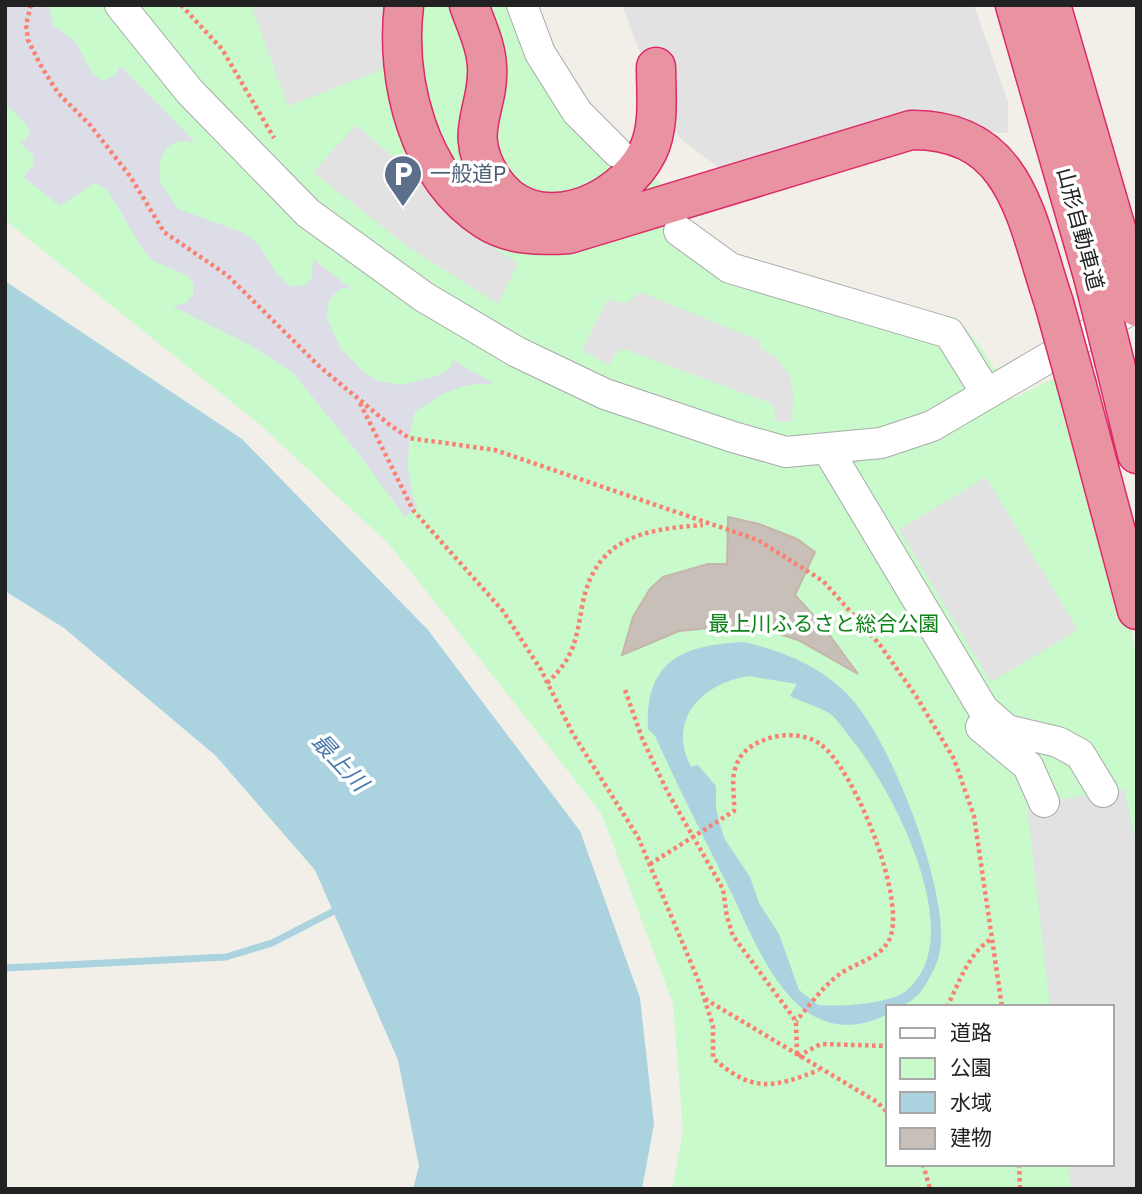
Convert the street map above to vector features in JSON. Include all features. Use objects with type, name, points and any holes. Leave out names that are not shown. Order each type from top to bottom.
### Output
[{"type":"highway","points":[[404,5],[400,55],[410,111],[421,137],[450,184],[467,205],[487,220],[510,230],[538,236],[569,234],[911,130],[939,130],[979,146],[996,159],[1010,177],[1054,303],[1137,610]]},
{"type":"highway","points":[[469,5],[484,46],[487,69],[477,138],[482,161],[493,181],[510,198],[529,208],[554,212],[576,209],[601,201],[621,188],[649,149],[656,125],[656,67]]},
{"type":"highway","name":"山形自動車道","points":[[1015,5],[1108,266],[1137,307]]},
{"type":"highway","name":"山形自動車道","points":[[1051,5],[1108,266],[1115,364],[1137,454]]},
{"type":"highway","points":[[1068,5],[1105,134],[1108,266]]},
{"type":"street","points":[[120,5],[190,92],[308,213],[424,297],[517,352],[605,394],[733,437],[786,452],[881,443],[932,426],[1137,307]]},
{"type":"street","points":[[522,5],[540,53],[577,112],[617,152]]},
{"type":"street","points":[[679,231],[730,268],[949,333],[987,394]]},
{"type":"street","points":[[820,450],[983,709],[1007,730],[1058,742],[1080,754],[1103,792]]},
{"type":"street","points":[[820,450],[970,710],[986,733],[1028,766],[1044,802]]},
{"type":"path","points":[[31,5],[26,25],[28,40],[41,66],[58,93],[90,125],[130,176],[164,232],[227,275],[320,368],[409,438],[495,450],[648,501],[758,540],[823,581],[880,645],[916,696],[954,759],[974,816],[1002,1005]]},
{"type":"path","points":[[181,5],[222,49],[282,148]]},
{"type":"path","points":[[358,399],[413,510],[503,611],[547,683],[573,734],[638,837],[704,999],[713,1026],[713,1058],[734,1077],[766,1085],[787,1083],[819,1070]]},
{"type":"path","points":[[547,683],[559,672],[576,642],[586,589],[599,562],[610,550],[647,530],[707,524]]},
{"type":"path","points":[[625,690],[642,737],[723,889],[727,918],[733,936],[796,1021],[797,1056]]},
{"type":"path","points":[[649,864],[734,811],[735,770],[740,757],[747,749],[776,735],[820,743],[834,757],[873,833],[895,915],[887,944],[876,954],[839,974],[796,1021]]},
{"type":"path","points":[[948,1005],[972,956],[979,947],[992,939]]},
{"type":"path","points":[[704,999],[819,1070],[877,1102],[886,1111]]},
{"type":"path","points":[[797,1056],[821,1044],[886,1046]]},
{"type":"path","points":[[924,1166],[930,1189]]},
{"type":"path","points":[[1019,1166],[1020,1189]]},
{"type":"green space","name":"最上川ふるさと総合公園","points":[[5,5],[533,5],[553,56],[599,117],[632,144],[691,228],[741,259],[957,318],[981,347],[1013,399],[1056,377],[1129,618],[1137,659],[1137,1189],[672,1189],[683,1131],[673,1003],[601,813],[389,544],[258,423],[5,220]]},
{"type":"shaded area","points":[[5,5],[53,5],[49,9],[54,26],[75,41],[92,73],[103,81],[117,74],[120,65],[195,142],[179,141],[167,147],[160,162],[160,182],[178,209],[244,233],[258,244],[276,273],[291,287],[307,284],[312,277],[313,259],[352,289],[342,288],[333,295],[329,301],[327,318],[341,349],[365,373],[378,381],[402,385],[440,375],[451,368],[452,360],[494,383],[468,385],[444,393],[415,412],[409,438],[408,466],[412,495],[417,506],[405,517],[358,453],[293,373],[248,344],[172,306],[186,303],[193,295],[193,284],[188,276],[154,261],[143,250],[107,189],[94,183],[60,206],[23,177],[33,165],[33,156],[20,142],[30,133],[27,125],[5,103]]},
{"type":"shaded area","points":[[251,5],[395,5],[392,66],[288,106]]},
{"type":"shaded area","points":[[622,5],[974,5],[1008,102],[1008,133],[976,132],[722,170],[682,140],[666,121]]},
{"type":"shaded area","name":"一般道P","points":[[356,125],[434,191],[459,226],[518,263],[498,304],[408,247],[313,172]]},
{"type":"shaded area","points":[[640,292],[761,341],[759,347],[778,359],[790,377],[794,396],[791,422],[774,421],[775,411],[770,403],[635,353],[623,349],[615,354],[609,365],[582,350],[607,300],[626,303]]},
{"type":"shaded area","points":[[986,477],[1078,630],[991,682],[899,530]]},
{"type":"shaded area","points":[[1124,789],[1137,846],[1137,1189],[1071,1189],[1068,1166],[1114,1166],[1114,1005],[1050,1005],[1027,805]]},
{"type":"water","name":"最上川","points":[[5,281],[242,439],[428,630],[580,831],[640,998],[654,1124],[642,1189],[413,1189],[419,1166],[398,1060],[315,870],[216,756],[64,628],[5,591]]},
{"type":"water","points":[[744,642],[809,665],[843,690],[878,737],[895,771],[923,844],[939,913],[941,939],[937,962],[923,989],[906,1004],[886,1005],[886,1015],[856,1024],[829,1022],[805,1010],[785,991],[768,966],[655,736],[648,729],[653,687],[661,672],[672,661],[703,647]],"holes":[[[749,676],[797,684],[790,696],[829,713],[842,726],[887,794],[919,865],[928,902],[931,937],[924,967],[906,991],[888,999],[851,1005],[818,1005],[799,990],[779,934],[759,903],[750,877],[724,838],[716,809],[716,786],[698,765],[691,767],[684,750],[686,719],[693,706],[717,686]]]},
{"type":"building","points":[[728,517],[759,524],[797,539],[815,552],[795,595],[822,625],[858,674],[798,640],[757,627],[679,631],[622,655],[633,617],[650,589],[663,577],[708,564],[727,564]]},
{"type":"waterway","points":[[5,968],[226,957],[272,943],[340,908]]},
{"type":"place","name":"一般道P","points":[[403,208]]}]
